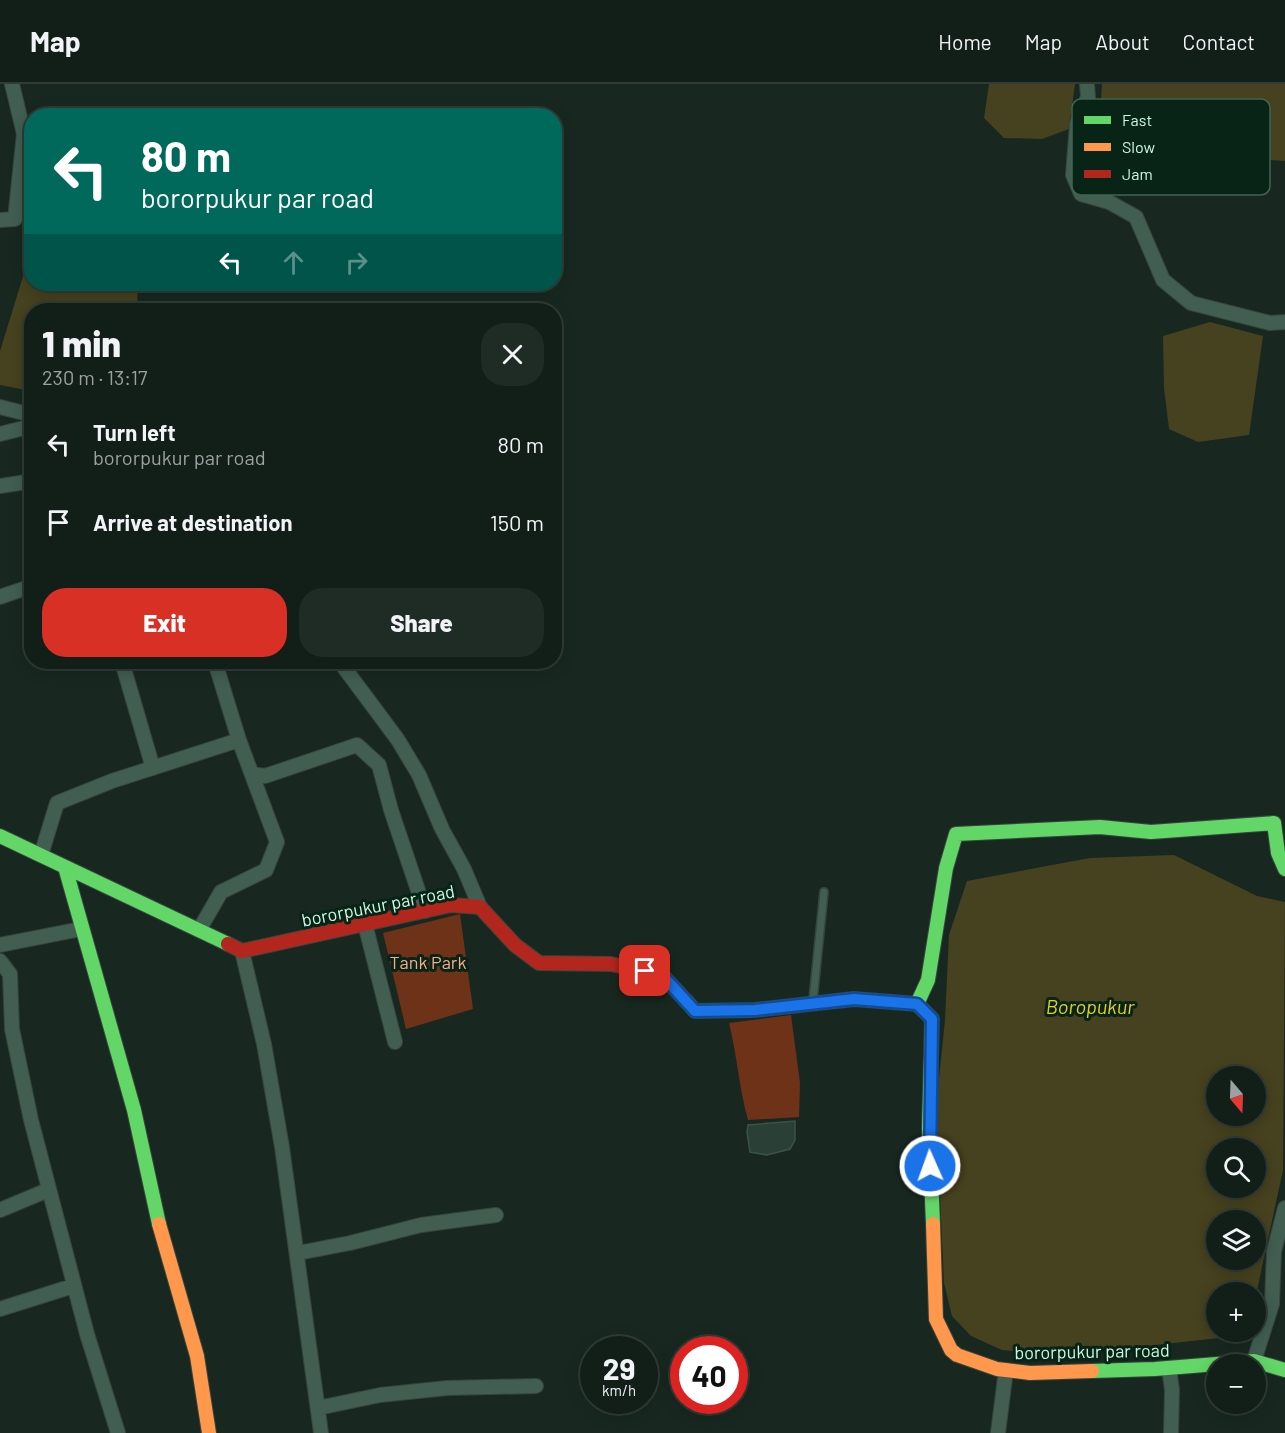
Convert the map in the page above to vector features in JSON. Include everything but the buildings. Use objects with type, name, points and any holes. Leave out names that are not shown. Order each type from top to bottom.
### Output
[{"type":"street","points":[[0,219],[15,219],[24,134],[12,84]]},
{"type":"street","points":[[1087,84],[1087,99]]},
{"type":"street","points":[[1084,195],[1108,202],[1136,217],[1163,280],[1191,303],[1270,323],[1285,322]]},
{"type":"street","points":[[0,408],[24,413]]},
{"type":"street","points":[[0,434],[24,428]]},
{"type":"street","points":[[0,486],[24,482]]},
{"type":"street","points":[[2,592],[24,588]]},
{"type":"street","points":[[124,669],[153,768]]},
{"type":"street","points":[[198,930],[221,892],[266,870],[277,842],[239,740],[217,669]]},
{"type":"street","points":[[345,669],[398,740],[419,775],[442,829],[464,868],[480,907]]},
{"type":"street","points":[[41,855],[57,803],[239,740]]},
{"type":"street","points":[[252,774],[265,776],[357,745],[379,765],[391,810],[425,911]]},
{"type":"street","points":[[917,1004],[928,980],[935,948],[946,868],[956,834],[1100,827],[1151,832],[1279,821],[1278,853],[1285,869]]},
{"type":"street","points":[[0,836],[242,951],[264,1044],[282,1147],[321,1433]]},
{"type":"street","points":[[65,867],[134,1110],[153,1204],[197,1356],[209,1433]]},
{"type":"street","name":"bororpukur par road","points":[[242,951],[451,905],[480,907],[515,945],[539,963],[611,964],[662,975],[695,1011],[755,1010],[854,999],[917,1004],[932,1019],[929,1128],[936,1319],[951,1350],[957,1355],[1006,1370],[1062,1372],[1206,1365]]},
{"type":"street","points":[[364,924],[395,1042]]},
{"type":"street","points":[[0,945],[81,929]]},
{"type":"street","points":[[0,961],[10,974],[12,1029],[48,1190],[101,1386],[118,1433]]},
{"type":"street","points":[[0,1210],[48,1190]]},
{"type":"street","points":[[1258,1354],[1272,1304],[1274,1251],[1281,1240],[1285,1208]]},
{"type":"street","points":[[298,1253],[421,1225],[496,1215]]},
{"type":"street","points":[[0,1309],[73,1286]]},
{"type":"street","name":"bororpukur par road","points":[[1266,1364],[1285,1370]]},
{"type":"street","points":[[1169,1368],[1172,1390],[1171,1433]]},
{"type":"street","points":[[998,1433],[1006,1370]]},
{"type":"street","points":[[318,1408],[380,1395],[447,1388],[536,1386]]},
{"type":"lane","points":[[812,1004],[824,892]]},
{"type":"green space","name":"Tank Park","points":[[460,914],[473,1009],[406,1029],[383,933]]},
{"type":"green space","points":[[791,1015],[800,1083],[799,1117],[748,1120],[729,1023]]},
{"type":"water","points":[[989,84],[1075,84],[1069,129],[1042,139],[1004,138],[984,118]]},
{"type":"water","points":[[1102,84],[1285,84],[1285,161],[1270,160],[1270,99],[1101,99]]},
{"type":"water","points":[[24,273],[24,291],[138,291],[137,303],[24,303],[24,390],[0,385],[0,351]]},
{"type":"water","points":[[1210,322],[1263,336],[1249,435],[1198,442],[1169,429],[1164,388],[1163,336]]},
{"type":"water","name":"Boropukur","points":[[1174,855],[1257,896],[1285,902],[1283,1170],[1266,1249],[1266,1210],[1206,1210],[1206,1270],[1261,1270],[1259,1282],[1206,1282],[1206,1339],[1109,1350],[1044,1354],[1002,1350],[971,1336],[952,1316],[944,1283],[936,1107],[945,1020],[949,935],[967,881],[1090,858]]},
{"type":"traffic: fast","points":[[917,1004],[928,980],[946,868],[956,834],[1100,827],[1151,832],[1274,823],[1278,853],[1285,869]]},
{"type":"traffic: fast","points":[[0,836],[228,944]]},
{"type":"traffic: fast","points":[[65,867],[134,1110],[159,1224]]},
{"type":"traffic: fast","points":[[687,1002],[695,1011],[755,1010],[854,999],[917,1004],[932,1019],[929,1128],[933,1224]]},
{"type":"traffic: fast","points":[[1092,1371],[1155,1369],[1254,1361],[1285,1370]]},
{"type":"traffic: slow","points":[[159,1224],[197,1356],[209,1433]]},
{"type":"traffic: slow","points":[[933,1224],[936,1319],[951,1350],[957,1355],[997,1369],[1030,1373],[1092,1371]]},
{"type":"traffic: jam","points":[[228,944],[242,951],[451,905],[480,907],[515,945],[539,963],[611,964],[662,975],[687,1002]]},
{"type":"route","points":[[645,971],[662,975],[695,1011],[755,1010],[854,999],[917,1004],[932,1019],[930,1166]]}]
